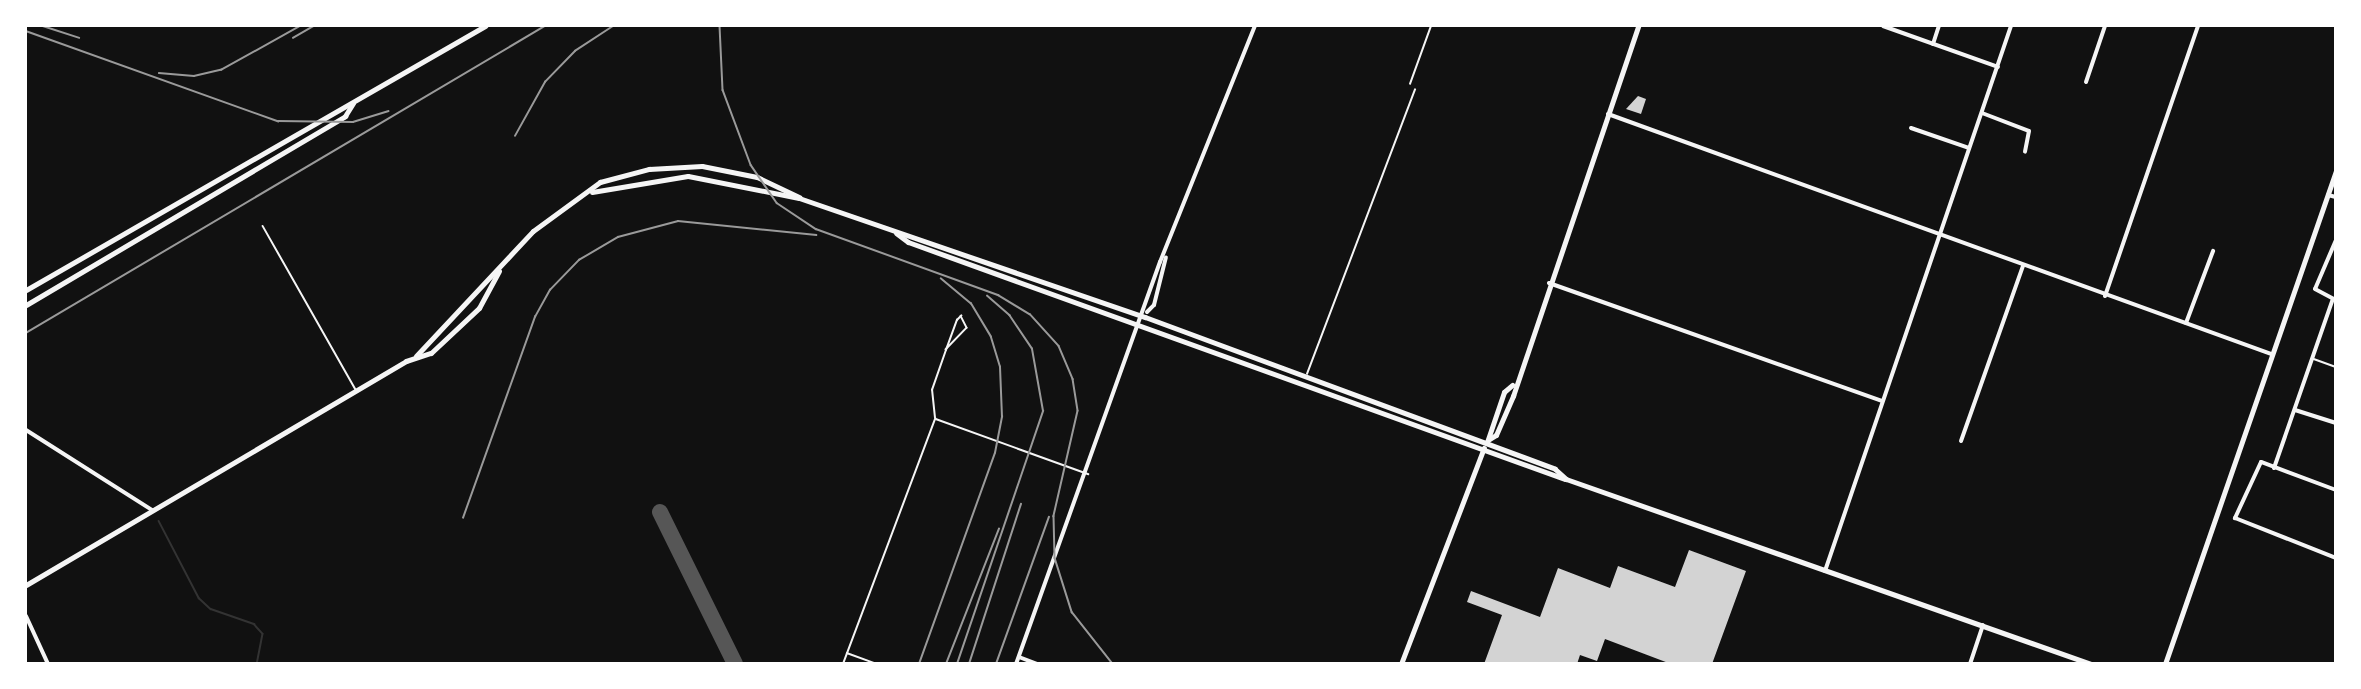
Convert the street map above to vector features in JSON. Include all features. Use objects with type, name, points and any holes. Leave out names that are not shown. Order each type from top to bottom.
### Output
[{"type":"main road","points":[[26,290],[485,26]]},
{"type":"main road","points":[[1487,442],[1496,435],[1638,26]]},
{"type":"main road","points":[[26,304],[339,119],[353,103]]},
{"type":"main road","points":[[26,585],[416,356],[499,272],[546,220],[592,192],[600,182],[632,172],[702,166],[757,177],[800,198],[894,232],[1146,314],[1306,376],[1487,442],[1555,469],[1566,479]]},
{"type":"main road","points":[[592,192],[688,176],[800,198]]},
{"type":"main road","points":[[894,232],[908,242],[1482,453],[1566,479],[1825,572],[1984,624],[2091,663]]},
{"type":"main road","points":[[416,356],[431,353],[466,322],[497,283],[499,272]]},
{"type":"main road","points":[[1487,442],[1504,392],[1512,384]]},
{"type":"street","points":[[1016,663],[1088,474],[1166,256],[1255,26]]},
{"type":"street","points":[[1883,26],[1998,67]]},
{"type":"street","points":[[1933,44],[1939,26]]},
{"type":"street","points":[[1825,572],[2011,26]]},
{"type":"street","points":[[2086,82],[2105,26]]},
{"type":"street","points":[[2105,296],[2198,26]]},
{"type":"street","points":[[1982,113],[2029,131],[2025,152]]},
{"type":"street","points":[[1607,114],[2105,296],[2271,354]]},
{"type":"street","points":[[1911,128],[1970,148]]},
{"type":"street","points":[[2165,663],[2336,171]]},
{"type":"street","points":[[2328,195],[2336,197]]},
{"type":"street","points":[[2274,468],[2334,300],[2315,289],[2336,240]]},
{"type":"street","points":[[2186,324],[2214,251]]},
{"type":"street","points":[[1146,314],[1154,306],[1166,256]]},
{"type":"street","points":[[1961,441],[2023,266]]},
{"type":"street","points":[[1549,282],[1882,400]]},
{"type":"street","points":[[2295,410],[2336,423]]},
{"type":"street","points":[[26,430],[152,510]]},
{"type":"street","points":[[1401,663],[1487,442]]},
{"type":"street","points":[[2336,490],[2257,464],[2236,522],[2336,558]]},
{"type":"street","points":[[26,616],[48,663]]},
{"type":"street","points":[[1970,663],[1984,624]]},
{"type":"street","points":[[2066,663],[2069,655]]},
{"type":"street","points":[[1019,657],[1037,663]]},
{"type":"lane","points":[[1410,84],[1431,26]]},
{"type":"lane","points":[[1306,376],[1415,90]]},
{"type":"lane","points":[[263,226],[356,390]]},
{"type":"lane","points":[[843,663],[935,419],[932,390],[946,350],[957,320],[966,317],[964,332],[946,350]]},
{"type":"lane","points":[[2312,359],[2336,367]]},
{"type":"lane","points":[[935,419],[1088,474]]},
{"type":"lane","points":[[847,653],[877,663]]},
{"type":"building","points":[[1638,96],[1646,99],[1641,114],[1626,109]]},
{"type":"building","points":[[1689,550],[1746,571],[1712,664],[1671,664],[1605,639],[1597,661],[1580,655],[1577,664],[1484,664],[1502,615],[1467,602],[1471,591],[1540,617],[1558,568],[1610,588],[1618,566],[1675,587]]},
{"type":"waterway","points":[[159,521],[199,598],[211,609],[254,624],[263,634],[257,664]]},
{"type":"taxiway","points":[[660,512],[735,664]]},
{"type":"railway","points":[[43,26],[79,38]]},
{"type":"railway","points":[[159,73],[194,76],[221,70],[300,26]]},
{"type":"railway","points":[[293,38],[314,26]]},
{"type":"railway","points":[[26,333],[545,26]]},
{"type":"railway","points":[[515,136],[545,82],[575,51],[613,26]]},
{"type":"railway","points":[[720,26],[723,90],[751,165],[777,203],[816,229],[998,295],[1030,314],[1059,346],[1073,379],[1078,411],[1054,516],[1055,558],[1072,612],[1113,664]]},
{"type":"railway","points":[[26,31],[278,121],[353,122],[388,111]]},
{"type":"railway","points":[[463,518],[535,317],[550,290],[579,260],[618,237],[678,221],[816,235]]},
{"type":"railway","points":[[919,664],[995,453],[1002,417],[1000,367],[991,337],[971,304],[941,279]]},
{"type":"railway","points":[[957,664],[1043,411],[1032,349],[1010,316],[987,296]]},
{"type":"railway","points":[[969,664],[1021,504]]},
{"type":"railway","points":[[996,664],[1049,517]]},
{"type":"railway","points":[[946,664],[999,529]]}]
